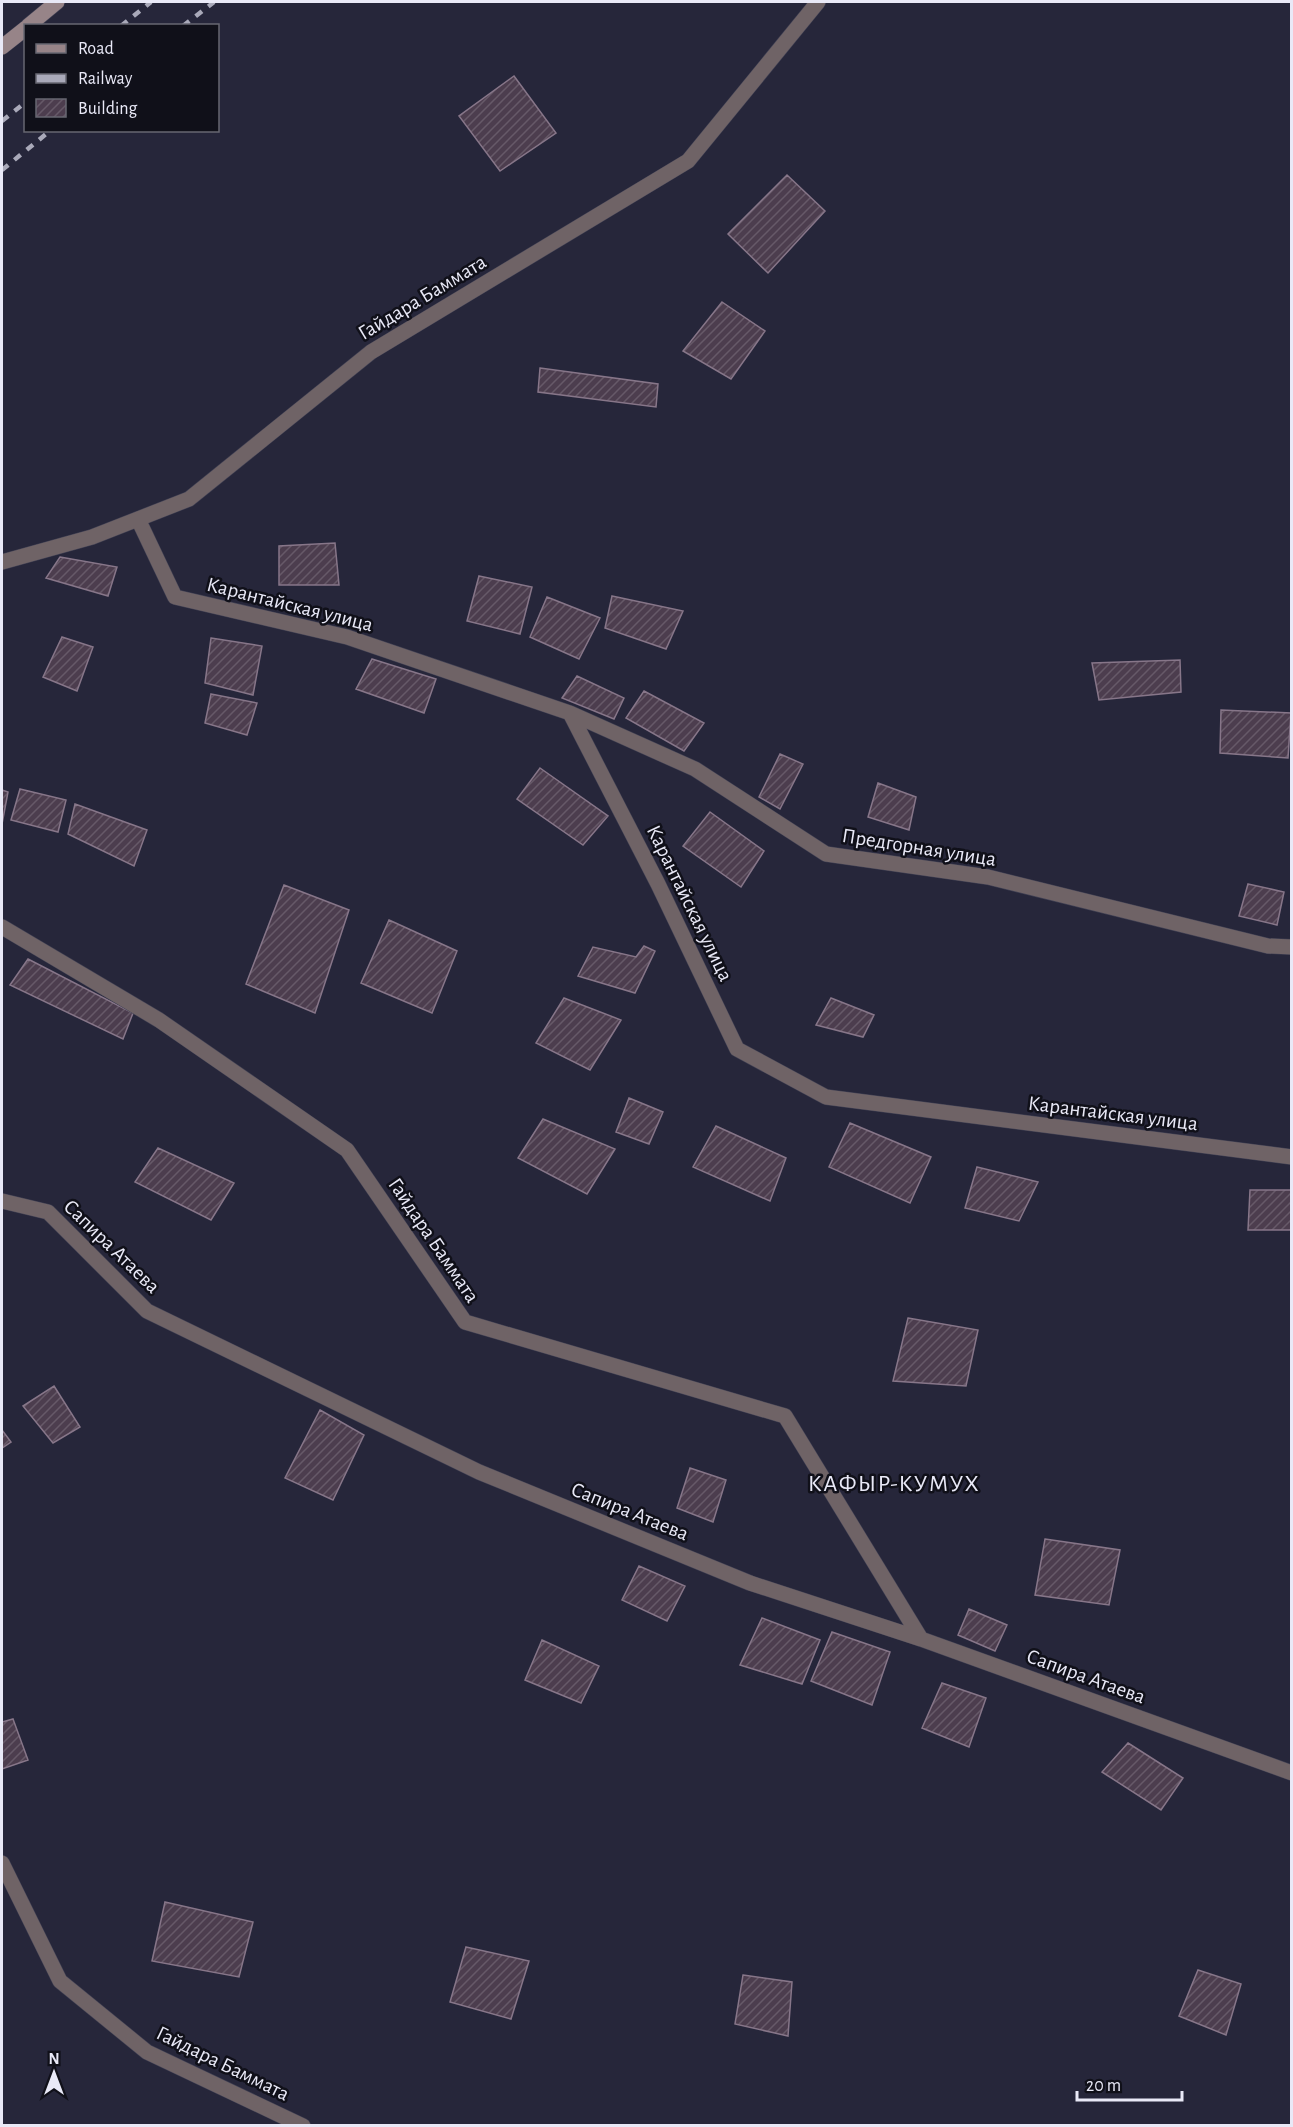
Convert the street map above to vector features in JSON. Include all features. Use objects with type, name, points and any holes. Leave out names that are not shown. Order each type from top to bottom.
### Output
[{"type":"main road","points":[[31,24],[57,2]]},
{"type":"main road","points":[[2,47],[24,29]]},
{"type":"street","name":"Гайдара Баммата","points":[[2,562],[92,537],[189,499],[371,352],[688,161],[818,2]]},
{"type":"street","name":"Карантайская улица","points":[[138,519],[175,597],[347,636],[570,713],[658,884],[737,1049],[826,1097],[1292,1157]]},
{"type":"street","name":"Предгорная улица","points":[[570,713],[695,770],[826,854],[988,877],[1268,946],[1292,947]]},
{"type":"street","name":"Гайдара Баммата","points":[[2,927],[159,1020],[347,1150],[465,1322],[785,1416],[921,1639]]},
{"type":"street","name":"Сапира Атаева","points":[[2,1201],[48,1212],[147,1311],[479,1472],[750,1584],[921,1639],[1292,1773]]},
{"type":"street","name":"Гайдара Баммата","points":[[2,1863],[60,1981],[147,2052],[303,2126]]},
{"type":"building","points":[[514,76],[556,133],[500,171],[459,116]]},
{"type":"building","points":[[787,175],[825,211],[768,273],[728,234]]},
{"type":"building","points":[[722,302],[765,331],[731,379],[683,351]]},
{"type":"building","points":[[540,368],[658,384],[656,407],[538,392]]},
{"type":"building","points":[[335,543],[339,585],[279,585],[279,546]]},
{"type":"building","points":[[60,557],[117,567],[108,596],[46,578]]},
{"type":"building","points":[[479,576],[532,587],[520,634],[467,621]]},
{"type":"building","points":[[612,596],[683,611],[666,649],[605,628]]},
{"type":"building","points":[[547,597],[600,618],[579,659],[530,637]]},
{"type":"building","points":[[62,637],[93,647],[77,691],[43,677]]},
{"type":"building","points":[[211,638],[262,646],[253,695],[205,683]]},
{"type":"building","points":[[372,659],[436,679],[424,713],[356,689]]},
{"type":"building","points":[[1180,660],[1181,692],[1099,700],[1092,663]]},
{"type":"building","points":[[577,676],[624,698],[614,719],[562,698]]},
{"type":"building","points":[[644,691],[704,723],[684,751],[626,718]]},
{"type":"building","points":[[211,694],[257,703],[247,735],[205,723]]},
{"type":"building","points":[[1221,710],[1291,713],[1288,758],[1220,753]]},
{"type":"building","points":[[780,754],[803,764],[780,809],[759,797]]},
{"type":"building","points":[[540,768],[608,816],[583,845],[517,799]]},
{"type":"building","points":[[878,783],[916,797],[909,830],[868,817]]},
{"type":"building","points":[[20,789],[66,800],[58,832],[11,820]]},
{"type":"building","points":[[2,790],[8,792],[2,824]]},
{"type":"building","points":[[75,804],[147,830],[134,866],[68,834]]},
{"type":"building","points":[[710,812],[764,851],[741,887],[683,846]]},
{"type":"building","points":[[1248,884],[1284,892],[1277,925],[1239,916]]},
{"type":"building","points":[[284,885],[349,910],[315,1013],[246,984]]},
{"type":"building","points":[[389,920],[457,951],[432,1013],[361,983]]},
{"type":"building","points":[[644,946],[655,951],[635,993],[578,976],[593,947],[636,957]]},
{"type":"building","points":[[28,959],[133,1013],[123,1039],[10,985]]},
{"type":"building","points":[[564,998],[621,1020],[590,1070],[536,1043]]},
{"type":"building","points":[[831,998],[874,1015],[863,1037],[816,1025]]},
{"type":"building","points":[[629,1098],[663,1112],[649,1144],[616,1132]]},
{"type":"building","points":[[543,1119],[615,1149],[587,1194],[518,1158]]},
{"type":"building","points":[[850,1123],[931,1157],[910,1203],[829,1167]]},
{"type":"building","points":[[716,1126],[786,1158],[770,1201],[693,1167]]},
{"type":"building","points":[[158,1148],[234,1183],[211,1220],[135,1182]]},
{"type":"building","points":[[977,1167],[1038,1182],[1019,1221],[965,1208]]},
{"type":"building","points":[[1250,1190],[1292,1190],[1292,1230],[1248,1230]]},
{"type":"building","points":[[908,1318],[978,1330],[966,1386],[893,1381]]},
{"type":"building","points":[[54,1386],[80,1427],[53,1443],[23,1406]]},
{"type":"building","points":[[320,1410],[364,1435],[333,1500],[285,1478]]},
{"type":"building","points":[[2,1430],[11,1442],[2,1448]]},
{"type":"building","points":[[690,1468],[726,1480],[713,1522],[677,1508]]},
{"type":"building","points":[[1045,1539],[1120,1550],[1109,1605],[1035,1595]]},
{"type":"building","points":[[639,1566],[685,1586],[667,1621],[622,1600]]},
{"type":"building","points":[[969,1609],[1007,1625],[995,1651],[958,1635]]},
{"type":"building","points":[[762,1618],[820,1640],[802,1684],[740,1665]]},
{"type":"building","points":[[832,1632],[890,1652],[872,1705],[811,1681]]},
{"type":"building","points":[[542,1640],[599,1666],[581,1703],[525,1680]]},
{"type":"building","points":[[942,1683],[986,1698],[969,1747],[922,1728]]},
{"type":"building","points":[[13,1719],[28,1760],[2,1769],[2,1722]]},
{"type":"building","points":[[1128,1743],[1183,1778],[1161,1810],[1102,1772]]},
{"type":"building","points":[[165,1902],[253,1922],[239,1977],[152,1961]]},
{"type":"building","points":[[466,1947],[529,1961],[511,2019],[450,2002]]},
{"type":"building","points":[[1198,1970],[1241,1984],[1226,2035],[1179,2016]]},
{"type":"building","points":[[743,1975],[792,1982],[788,2036],[735,2024]]},
{"type":"railway","points":[[124,24],[151,2]]},
{"type":"railway","points":[[186,24],[214,2]]},
{"type":"railway","points":[[2,121],[24,104]]},
{"type":"railway","points":[[2,170],[49,132]]},
{"type":"district","name":"КАФЫР-КУМУХ","points":[[894,1483]]}]
